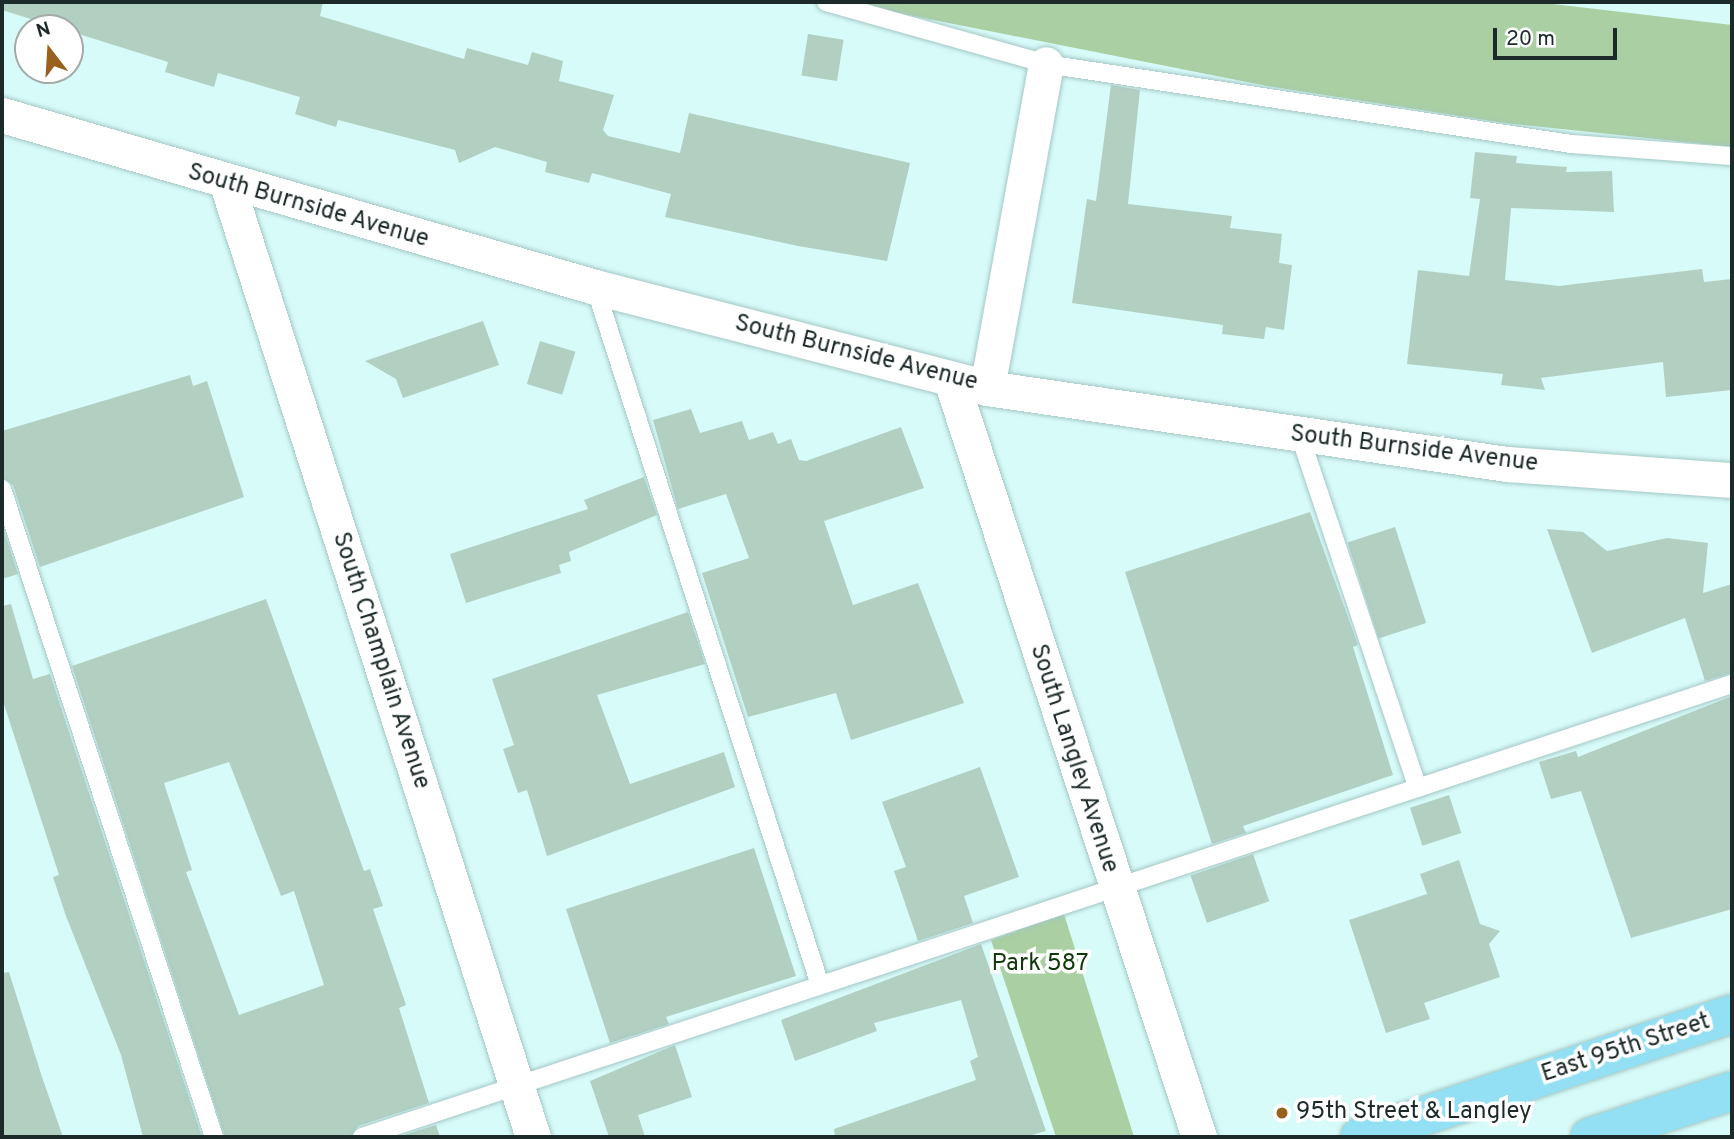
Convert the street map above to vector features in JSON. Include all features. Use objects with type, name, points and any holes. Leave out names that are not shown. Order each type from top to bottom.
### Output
[{"type":"main road","name":"East 95th Street","points":[[1360,1137],[1732,1014]]},
{"type":"main road","points":[[1590,1137],[1732,1091]]},
{"type":"street","points":[[987,388],[1046,64]]},
{"type":"street","name":"South Burnside Avenue","points":[[2,115],[227,184],[595,287],[987,388],[1300,436],[1507,464],[1732,480]]},
{"type":"street","name":"South Champlain Avenue","points":[[227,184],[533,1137]]},
{"type":"street","name":"South Langley Avenue","points":[[951,380],[1114,888],[1199,1137]]},
{"type":"lane","points":[[826,2],[1046,64],[1571,144],[1732,156]]},
{"type":"lane","points":[[595,287],[820,985]]},
{"type":"lane","points":[[1300,436],[1418,788]]},
{"type":"lane","points":[[2,489],[214,1137]]},
{"type":"lane","points":[[362,1137],[1732,684]]},
{"type":"green space","points":[[843,2],[1536,2],[1732,25],[1732,147],[1504,123],[1267,86]]},
{"type":"green space","name":"Park 587","points":[[1064,914],[1134,1137],[1056,1137],[991,940]]},
{"type":"building","points":[[2,2],[323,2],[320,16],[464,59],[467,48],[528,65],[532,52],[563,61],[559,81],[614,95],[603,130],[608,136],[680,153],[689,113],[910,163],[887,261],[798,246],[665,217],[671,194],[592,173],[589,183],[545,172],[547,162],[495,147],[459,163],[455,150],[338,120],[336,127],[295,114],[300,97],[218,73],[214,87],[165,72],[168,62],[84,36],[84,14],[15,14],[2,10]]},
{"type":"building","points":[[808,34],[844,40],[837,81],[801,75]]},
{"type":"building","points":[[1111,85],[1140,90],[1128,204],[1232,216],[1230,228],[1282,234],[1279,263],[1292,265],[1284,330],[1266,327],[1264,339],[1222,334],[1223,325],[1072,303],[1087,199],[1096,201]]},
{"type":"building","points":[[1475,152],[1517,156],[1516,163],[1567,167],[1566,172],[1612,171],[1614,212],[1511,208],[1505,280],[1559,286],[1702,269],[1704,282],[1732,279],[1732,390],[1666,397],[1663,362],[1541,378],[1545,390],[1501,385],[1503,374],[1407,364],[1418,270],[1469,276],[1480,199],[1470,198]]},
{"type":"building","points":[[483,321],[499,365],[403,398],[396,379],[365,361]]},
{"type":"building","points":[[540,341],[575,352],[562,395],[527,384]]},
{"type":"building","points":[[190,375],[193,386],[207,381],[244,497],[40,567],[13,485],[2,478],[2,431]]},
{"type":"building","points":[[691,409],[700,433],[742,421],[749,440],[773,432],[778,444],[791,439],[799,460],[806,461],[901,427],[924,488],[824,521],[853,605],[918,583],[964,703],[851,740],[836,693],[748,717],[702,573],[749,558],[726,494],[678,509],[653,420]]},
{"type":"building","points":[[644,477],[657,515],[569,552],[571,561],[559,565],[561,573],[466,603],[450,554],[588,509],[584,500]]},
{"type":"building","points":[[1310,512],[1358,645],[1353,647],[1393,775],[1243,826],[1246,833],[1212,844],[1125,572]]},
{"type":"building","points":[[2,525],[18,574],[2,579]]},
{"type":"building","points":[[1395,527],[1426,623],[1379,639],[1347,542]]},
{"type":"building","points":[[1547,529],[1583,532],[1607,551],[1667,538],[1708,543],[1703,593],[1732,584],[1732,673],[1705,681],[1685,618],[1592,653]]},
{"type":"building","points":[[266,599],[364,871],[370,869],[383,906],[373,909],[406,1005],[399,1008],[429,1103],[358,1126],[351,1137],[225,1137],[72,666]],"holes":[[[229,762],[281,896],[294,891],[324,985],[239,1015],[186,872],[192,870],[164,783]]]},
{"type":"building","points":[[11,604],[33,679],[50,674],[202,1137],[143,1137],[121,1055],[53,877],[59,875],[2,698],[2,606]]},
{"type":"building","points":[[688,612],[705,664],[597,695],[630,784],[724,752],[735,787],[547,856],[527,790],[518,793],[503,749],[514,745],[492,679]]},
{"type":"building","points":[[1732,696],[1732,909],[1631,938],[1581,791],[1551,799],[1539,762],[1576,751],[1578,757]]},
{"type":"building","points":[[980,767],[1019,877],[964,896],[973,923],[918,941],[894,871],[906,867],[882,802]]},
{"type":"building","points":[[1449,795],[1461,833],[1422,846],[1410,808]]},
{"type":"building","points":[[754,848],[796,976],[666,1017],[669,1024],[610,1043],[566,909]]},
{"type":"building","points":[[1253,854],[1269,901],[1207,923],[1191,875]]},
{"type":"building","points":[[1459,860],[1480,924],[1500,931],[1489,944],[1500,977],[1424,1003],[1430,1019],[1386,1033],[1349,920],[1427,894],[1420,874]]},
{"type":"building","points":[[981,944],[1046,1131],[1025,1137],[835,1137],[834,1129],[976,1080],[970,1061],[978,1057],[961,1000],[874,1023],[877,1031],[795,1061],[781,1020]]},
{"type":"building","points":[[9,972],[63,1137],[2,1137],[2,973]]},
{"type":"building","points":[[675,1045],[692,1097],[638,1115],[645,1137],[609,1137],[590,1081]]},
{"type":"building","points":[[436,1125],[440,1137],[397,1137]]},
{"type":"place","name":"95th Street & Langley","points":[[1282,1113]]}]
